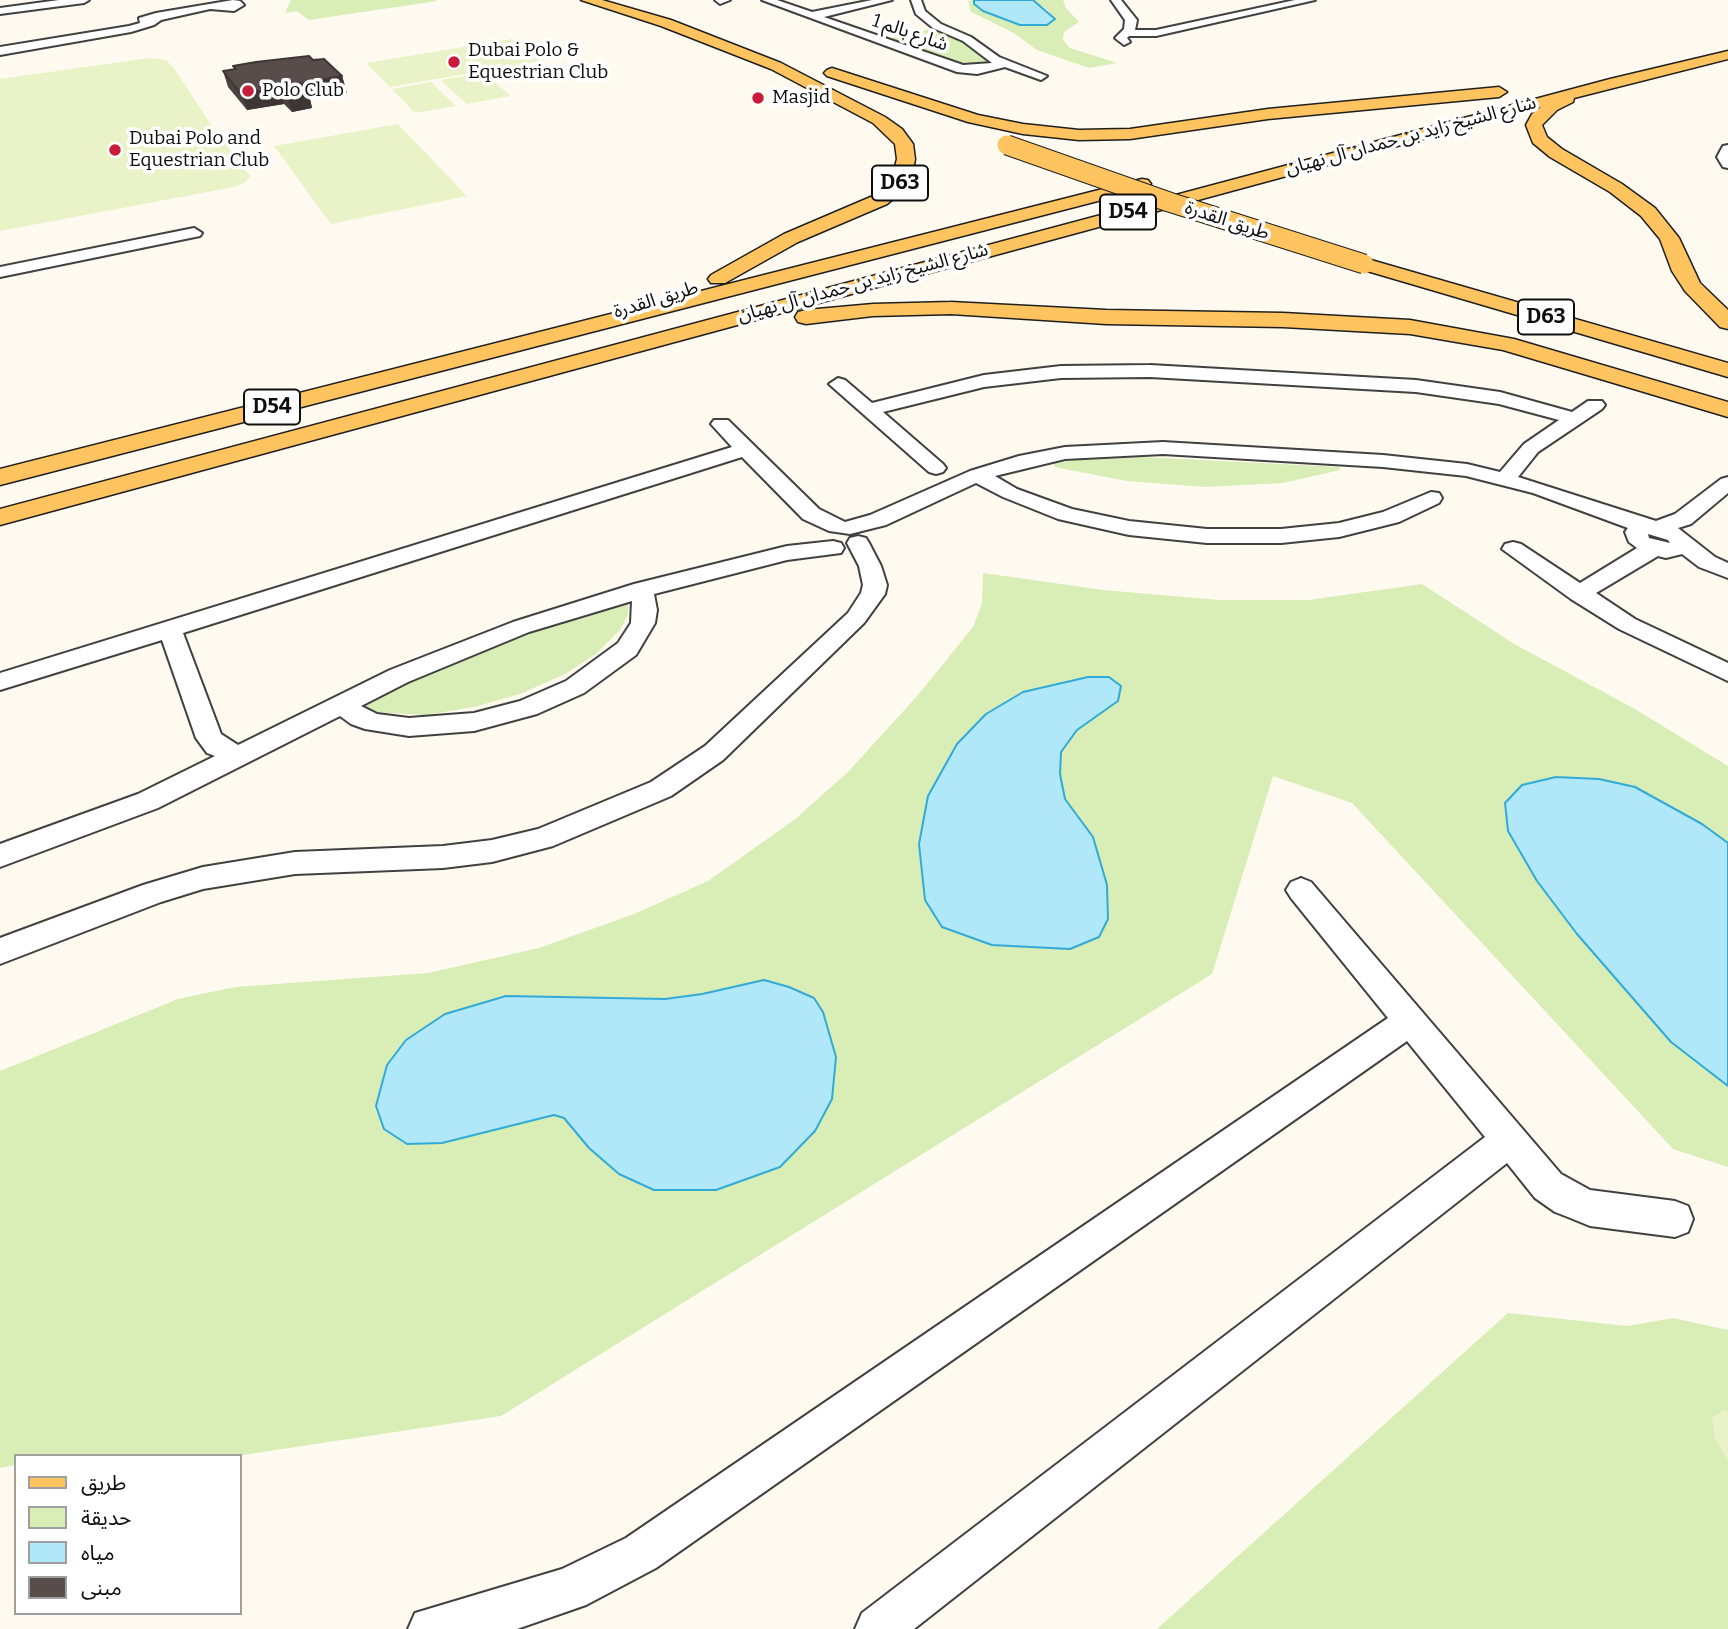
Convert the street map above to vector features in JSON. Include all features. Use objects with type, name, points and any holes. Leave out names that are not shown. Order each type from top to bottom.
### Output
[{"type":"main road","name":"طريق القدرة","points":[[588,0],[685,17]]},
{"type":"main road","points":[[608,0],[668,16]]},
{"type":"main road","name":"طريق القدرة","points":[[617,0],[1169,202],[1728,370]]},
{"type":"main road","name":"طريق القدرة","points":[[638,0],[799,59]]},
{"type":"main road","name":"طريق القدرة","points":[[544,337],[712,281],[791,238],[872,204],[897,188],[903,177],[906,159],[904,144],[879,120],[776,66],[668,16]]},
{"type":"main road","name":"شارع الشيخ زايد بن حمدان آل نهيان","points":[[0,517],[1615,82],[1728,55]]},
{"type":"main road","name":"طريق القدرة","points":[[827,71],[1000,141]]},
{"type":"main road","name":"شارع الشيخ زايد بن حمدان آل نهيان","points":[[827,71],[982,120],[1041,132],[1079,135],[1130,134],[1256,115],[1506,91],[1378,123]]},
{"type":"main road","points":[[1615,82],[1545,110],[1534,125],[1536,134],[1556,153],[1616,188],[1648,212],[1669,238],[1682,271],[1692,287],[1728,322]]},
{"type":"main road","name":"شارع الشيخ زايد بن حمدان آل نهيان","points":[[0,477],[1163,178]]},
{"type":"main road","name":"طريق القدرة","points":[[1367,261],[1728,362]]},
{"type":"main road","points":[[538,370],[605,362],[735,330],[811,316],[900,309],[975,309],[1106,317],[1328,322],[1430,329],[1524,349],[1728,410]]},
{"type":"street","points":[[0,11],[84,0]]},
{"type":"street","points":[[175,0],[181,3],[219,3]]},
{"type":"street","name":"شارع بالم 1","points":[[766,0],[965,70],[1004,64]]},
{"type":"street","points":[[811,16],[887,0]]},
{"type":"street","name":"شارع بالم 1","points":[[916,0],[920,12],[937,26],[962,36],[981,52],[1004,64],[1041,76]]},
{"type":"street","points":[[1116,0],[1131,20],[1127,33],[1121,40],[1137,47]]},
{"type":"street","points":[[1127,33],[1161,32],[1310,0]]},
{"type":"street","points":[[0,51],[122,31],[144,25],[160,15],[219,3]]},
{"type":"street","points":[[876,40],[937,26]]},
{"type":"street","points":[[1728,149],[1724,157],[1728,164]]},
{"type":"street","points":[[0,272],[194,233]]},
{"type":"street","points":[[868,410],[984,381],[1061,372],[1150,371],[1416,386],[1500,398],[1574,418]]},
{"type":"street","points":[[838,384],[936,468]]},
{"type":"street","points":[[1505,479],[1531,448],[1595,405]]},
{"type":"street","points":[[0,951],[153,892],[203,878],[295,863],[443,857],[492,851],[543,838],[630,804],[670,783],[714,753],[856,618],[873,594],[875,585],[870,566],[721,424]]},
{"type":"street","points":[[1,849],[148,801],[340,704],[460,650],[521,627],[642,589],[788,553],[840,537],[976,475],[1019,462],[1065,453],[1163,448],[1424,464],[1505,479],[1604,513],[1718,567]]},
{"type":"street","points":[[0,682],[746,449]]},
{"type":"street","points":[[976,475],[1010,493],[1076,517],[1129,528],[1207,536],[1281,536],[1339,530],[1391,517],[1431,498]]},
{"type":"street","points":[[1579,594],[1726,486]]},
{"type":"street","points":[[1513,549],[1627,624],[1728,673]]},
{"type":"street","points":[[340,704],[360,718],[374,723],[409,727],[474,722],[527,708],[575,687],[627,649],[643,623],[645,610],[642,589]]},
{"type":"street","points":[[170,629],[209,738],[216,746],[238,756]]},
{"type":"street","points":[[1301,890],[1548,1186],[1569,1200],[1590,1208],[1675,1219]]},
{"type":"street","points":[[430,1629],[494,1614],[570,1589],[642,1552],[1409,1021]]},
{"type":"street","points":[[878,1629],[1509,1140]]},
{"type":"green space","points":[[291,0],[437,1],[309,20],[297,11],[285,13]]},
{"type":"green space","points":[[974,0],[974,4],[983,11],[1020,25],[1036,26],[1053,22],[1048,10],[1033,0],[1063,0],[1066,8],[1079,22],[1064,32],[1063,40],[1070,48],[1117,63],[1089,68],[1037,50],[1014,33],[971,12],[968,1]]},
{"type":"green space","points":[[939,27],[1002,63],[972,70],[880,41]]},
{"type":"green space","name":"Dubai Polo & Equestrian Club","points":[[512,39],[541,61],[390,87],[366,63]]},
{"type":"green space","name":"Dubai Polo and Equestrian Club","points":[[149,58],[166,60],[174,68],[210,123],[250,176],[246,182],[234,187],[0,231],[0,79]]},
{"type":"green space","points":[[483,73],[511,96],[467,104],[440,80]]},
{"type":"green space","points":[[431,82],[456,106],[415,113],[392,89]]},
{"type":"green space","points":[[398,124],[467,196],[331,224],[274,146]]},
{"type":"green space","points":[[1143,457],[1339,467],[1340,470],[1283,483],[1205,487],[1127,481],[1054,467],[1054,463],[1076,460]]},
{"type":"green space","points":[[983,573],[1103,590],[1219,600],[1308,600],[1422,584],[1516,645],[1635,709],[1728,766],[1728,1167],[1673,1149],[1352,803],[1273,776],[1212,974],[501,1416],[242,1455],[14,1454],[14,1465],[0,1468],[0,1071],[178,999],[235,987],[428,973],[539,948],[634,914],[708,881],[794,820],[848,772],[918,695],[973,627],[982,603]]},
{"type":"green space","points":[[612,600],[628,603],[628,614],[620,630],[596,654],[565,674],[520,694],[474,707],[426,715],[367,712],[353,699]]},
{"type":"green space","points":[[1508,1313],[1627,1326],[1673,1318],[1728,1330],[1728,1629],[1157,1629]]},
{"type":"green space","points":[[1724,1410],[1728,1411],[1728,1460],[1715,1439],[1712,1418]]},
{"type":"water","points":[[974,0],[1033,0],[1055,19],[1047,25],[1020,25],[983,11],[974,4]]},
{"type":"water","points":[[1088,677],[1109,677],[1121,686],[1118,701],[1077,730],[1061,752],[1060,774],[1065,799],[1093,837],[1107,885],[1108,919],[1099,937],[1070,949],[992,945],[942,927],[925,900],[919,844],[928,796],[957,744],[986,714],[1023,692]]},
{"type":"water","points":[[1556,777],[1599,779],[1635,787],[1702,824],[1728,843],[1728,1086],[1671,1042],[1577,934],[1537,881],[1508,831],[1505,803],[1522,785]]},
{"type":"water","points":[[764,980],[814,998],[823,1012],[836,1057],[832,1099],[815,1131],[780,1167],[716,1190],[654,1190],[619,1174],[589,1148],[564,1118],[554,1115],[442,1143],[407,1144],[384,1129],[376,1106],[387,1065],[406,1040],[445,1014],[506,996],[665,999]]},
{"type":"building","points":[[309,56],[313,60],[324,59],[342,76],[300,84],[307,91],[286,95],[279,87],[241,94],[223,71],[236,69],[233,66]]},
{"type":"place","name":"Dubai Polo & Equestrian Club","points":[[454,62]]},
{"type":"place","name":"Polo Club","points":[[248,91]]},
{"type":"place","name":"Masjid","points":[[758,98]]},
{"type":"place","name":"Dubai Polo and Equestrian Club","points":[[115,150]]}]
